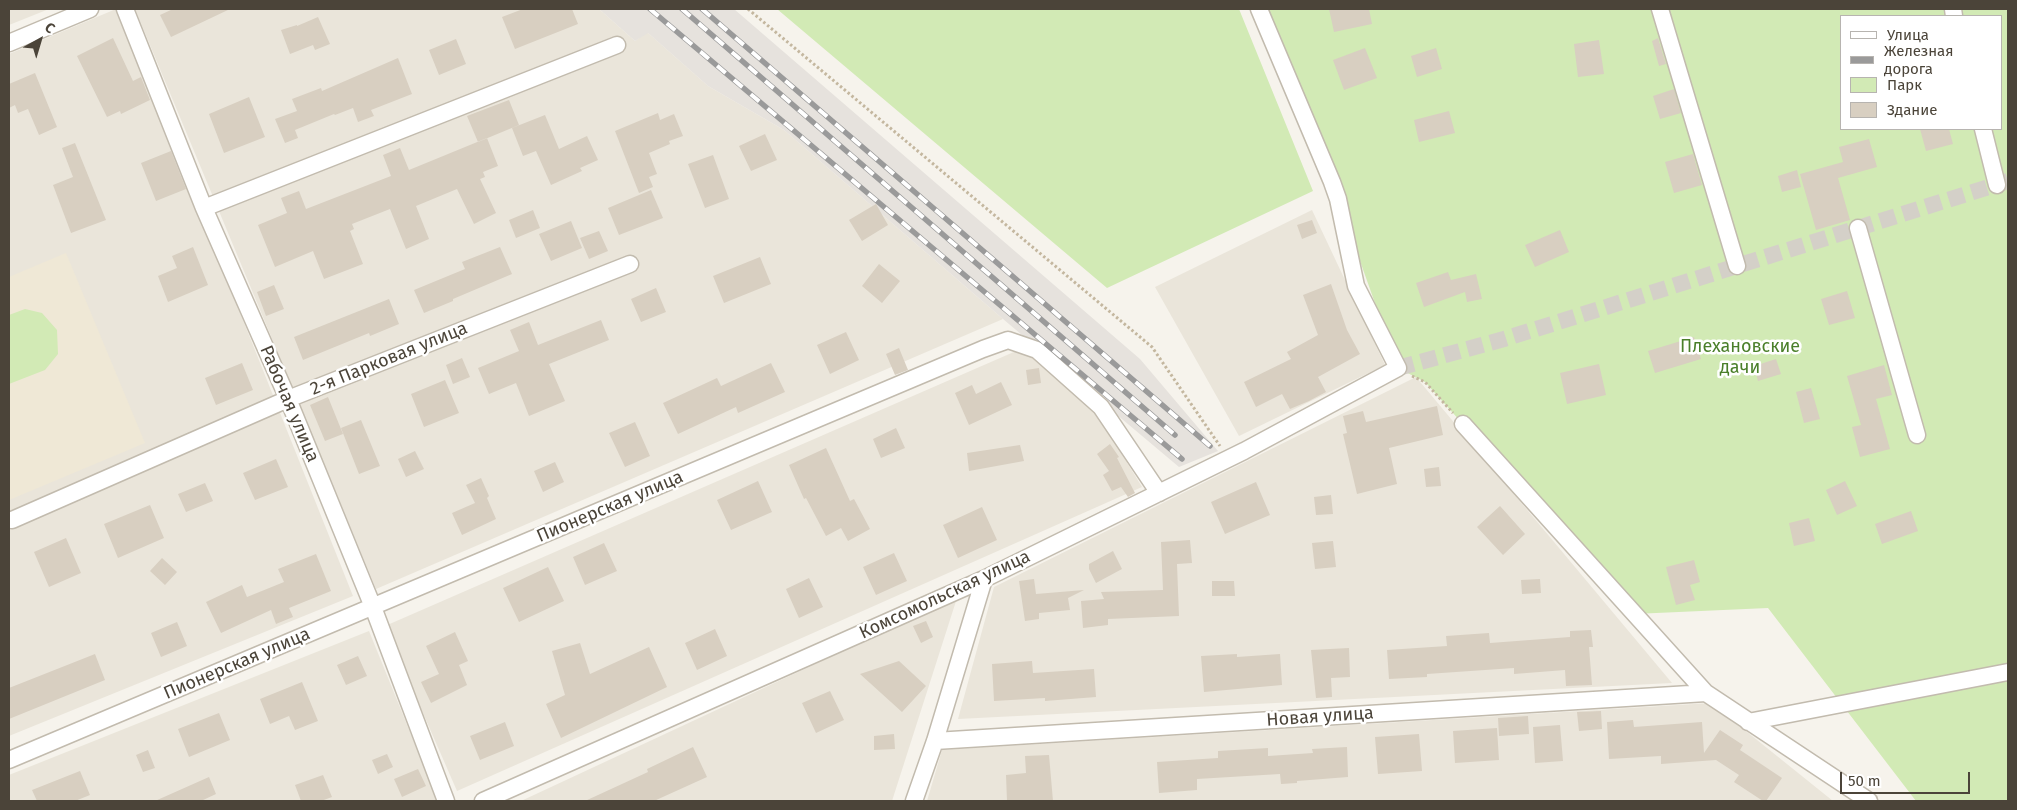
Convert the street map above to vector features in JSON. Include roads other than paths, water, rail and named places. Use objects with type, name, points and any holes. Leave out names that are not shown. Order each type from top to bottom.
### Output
[{"type":"street","points":[[9,42],[90,9]]},
{"type":"street","name":"Рабочая улица","points":[[125,9],[204,208],[288,399],[372,607],[446,801]]},
{"type":"street","name":"Комсомольская улица","points":[[483,801],[984,579],[1229,458],[1398,368],[1356,286],[1335,190],[1259,9]]},
{"type":"street","points":[[1660,9],[1737,266]]},
{"type":"street","points":[[204,208],[617,45]]},
{"type":"street","points":[[1983,130],[1997,185]]},
{"type":"street","points":[[1858,228],[1917,435]]},
{"type":"street","name":"2-я Парковая улица","points":[[12,520],[288,399],[630,264]]},
{"type":"street","name":"Пионерская улица","points":[[9,760],[965,356],[1008,340],[1037,350],[1101,407],[1159,493]]},
{"type":"street","points":[[1463,424],[1706,693],[1869,801]]},
{"type":"street","points":[[914,801],[935,741],[984,579]]},
{"type":"street","points":[[1748,722],[2008,672]]},
{"type":"street","name":"Новая улица","points":[[935,741],[1706,693]]},
{"type":"tunnel","points":[[1398,368],[1504,339],[2008,181]]},
{"type":"railway","points":[[650,9],[1182,459]]},
{"type":"railway","points":[[682,9],[1175,435]]},
{"type":"railway","points":[[702,9],[1210,446]]},
{"type":"park label","name":"Плехановские дачи","points":[[1740,357]]}]
